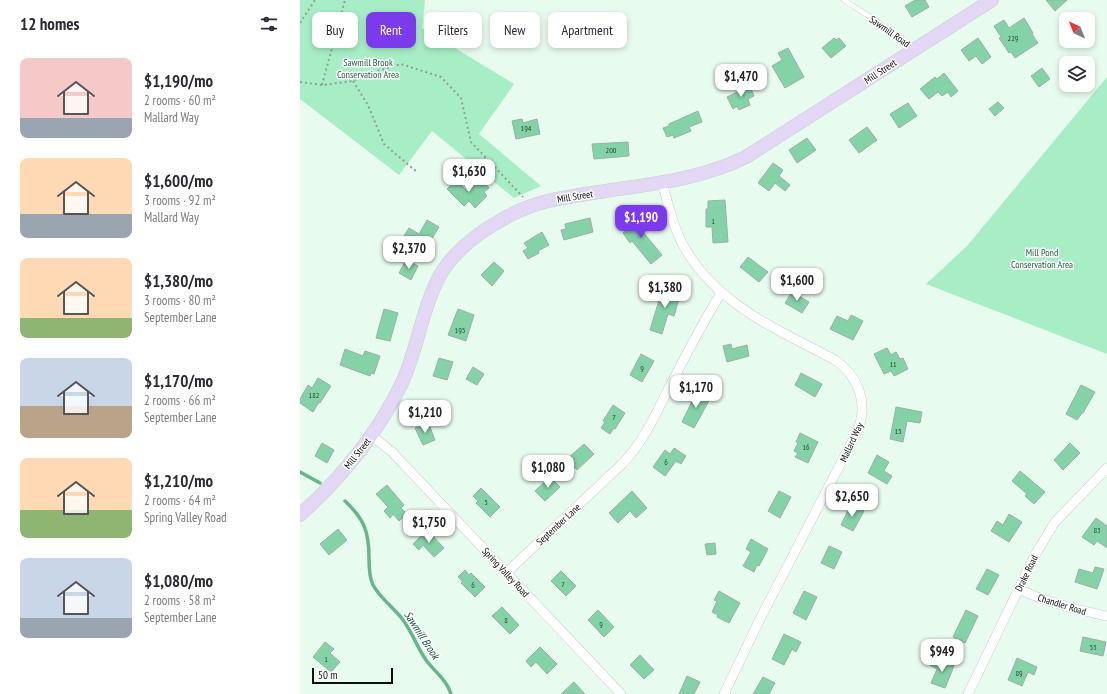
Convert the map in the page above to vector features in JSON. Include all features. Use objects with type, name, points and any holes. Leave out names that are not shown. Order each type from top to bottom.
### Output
[{"type":"street","name":"Mill Street","points":[[300,515],[338,477],[371,435],[395,397],[407,372],[431,295],[441,273],[451,260],[478,236],[504,218],[530,206],[557,198],[690,178],[716,170],[746,157],[992,0]]},
{"type":"street","name":"Mallard Way","points":[[662,183],[680,239],[697,267],[721,293],[745,312],[835,360],[851,375],[861,394],[861,422],[857,432],[760,619],[724,694]]},
{"type":"street","name":"September Lane","points":[[506,573],[622,464],[632,452],[647,428],[685,356],[721,293]]},
{"type":"street","name":"Spring Valley Road","points":[[371,435],[393,453],[621,694]]},
{"type":"street","name":"Drake Road","points":[[968,694],[1035,555],[1055,522],[1107,468]]},
{"type":"street","name":"Chandler Road","points":[[1018,589],[1064,607],[1107,616]]},
{"type":"lane","name":"Sawmill Road","points":[[844,0],[900,37],[915,49]]},
{"type":"path","points":[[300,23],[315,0]]},
{"type":"path","points":[[322,84],[345,0]]},
{"type":"path","points":[[300,82],[322,84],[353,81],[370,73],[401,64],[441,77],[461,98],[471,142],[530,206]]},
{"type":"path","points":[[353,81],[368,105],[384,144],[417,172]]},
{"type":"green space","name":"Sawmill Brook Conservation Area","points":[[300,0],[425,0],[422,28],[424,29],[424,48],[455,48],[514,84],[479,134],[541,186],[514,198],[432,131],[399,175],[300,99]]},
{"type":"green space","name":"Mill Pond Conservation Area","points":[[1107,77],[1107,354],[926,284],[967,246]]},
{"type":"building","points":[[915,0],[925,0],[929,7],[912,17],[905,6]]},
{"type":"building","points":[[1046,0],[1067,0],[1055,11]]},
{"type":"building","points":[[1024,18],[1038,43],[1015,58],[1011,52],[1009,53],[999,38],[1001,37],[994,26],[1004,20],[1009,28]]},
{"type":"building","points":[[834,38],[836,40],[839,38],[846,46],[831,58],[822,48]]},
{"type":"building","points":[[978,38],[991,57],[982,64],[976,56],[969,61],[961,50]]},
{"type":"building","points":[[788,48],[804,77],[785,88],[772,66],[782,60],[778,53]]},
{"type":"building","points":[[1042,68],[1050,79],[1039,87],[1031,76]]},
{"type":"building","points":[[944,73],[958,91],[951,97],[948,92],[942,96],[938,92],[929,99],[920,89],[935,77],[937,79]]},
{"type":"building","points":[[750,86],[754,96],[748,99],[750,105],[739,110],[737,106],[733,109],[727,97]]},
{"type":"building","points":[[998,102],[1004,108],[995,116],[989,109]]},
{"type":"building","points":[[908,103],[917,116],[899,128],[890,114]]},
{"type":"building","points":[[698,111],[702,122],[689,127],[691,131],[674,138],[673,135],[667,137],[663,128]]},
{"type":"building","points":[[522,119],[523,123],[537,119],[540,134],[516,139],[512,121]]},
{"type":"building","points":[[867,127],[877,140],[859,153],[849,140]]},
{"type":"building","points":[[807,138],[816,150],[797,163],[789,150]]},
{"type":"building","points":[[628,142],[629,156],[594,159],[592,144]]},
{"type":"building","points":[[773,163],[783,170],[779,176],[790,185],[785,191],[775,183],[769,191],[758,183]]},
{"type":"building","points":[[481,179],[489,188],[484,192],[487,196],[475,208],[469,201],[464,206],[447,189],[456,180],[468,192]]},
{"type":"building","points":[[725,200],[728,242],[713,243],[712,227],[706,227],[706,209],[708,209],[708,201]]},
{"type":"building","points":[[635,215],[647,229],[643,232],[662,255],[651,264],[632,241],[630,243],[623,233],[629,229],[624,223]]},
{"type":"building","points":[[590,218],[593,232],[564,240],[561,230],[566,229],[565,224]]},
{"type":"building","points":[[427,220],[439,227],[428,245],[420,240],[418,244],[404,236],[409,228],[419,234]]},
{"type":"building","points":[[542,232],[549,245],[528,259],[523,251],[528,248],[524,243]]},
{"type":"building","points":[[748,257],[768,272],[759,282],[740,267]]},
{"type":"building","points":[[406,260],[418,266],[411,280],[399,273]]},
{"type":"building","points":[[494,262],[504,271],[492,286],[481,275]]},
{"type":"building","points":[[663,287],[681,292],[674,316],[668,314],[662,334],[650,330]]},
{"type":"building","points":[[792,292],[809,302],[802,313],[785,303]]},
{"type":"building","points":[[384,309],[398,313],[390,341],[376,338]]},
{"type":"building","points":[[458,309],[474,315],[466,341],[448,335]]},
{"type":"building","points":[[851,315],[863,321],[853,340],[830,329],[837,316],[848,321]]},
{"type":"building","points":[[731,344],[732,349],[747,345],[749,356],[727,362],[723,346]]},
{"type":"building","points":[[887,348],[891,355],[896,352],[900,359],[903,358],[908,369],[894,376],[891,371],[884,374],[874,354]]},
{"type":"building","points":[[345,349],[363,356],[365,351],[380,356],[374,374],[371,373],[370,376],[340,365]]},
{"type":"building","points":[[641,354],[654,361],[642,382],[630,375]]},
{"type":"building","points":[[439,358],[453,362],[447,380],[433,376]]},
{"type":"building","points":[[473,367],[484,374],[477,385],[466,379]]},
{"type":"building","points":[[801,373],[822,384],[815,397],[795,385]]},
{"type":"building","points":[[318,378],[331,386],[313,412],[300,403],[300,399],[308,385],[312,388]]},
{"type":"building","points":[[1081,385],[1095,392],[1083,413],[1077,420],[1066,414]]},
{"type":"building","points":[[701,392],[711,397],[694,428],[682,422],[696,393],[699,395]]},
{"type":"building","points":[[613,405],[625,413],[610,434],[601,428],[605,422],[603,421]]},
{"type":"building","points":[[896,407],[922,412],[920,423],[907,421],[903,442],[890,439]]},
{"type":"building","points":[[428,422],[435,440],[423,445],[415,428]]},
{"type":"building","points":[[800,433],[818,442],[808,463],[795,457],[798,453],[794,451],[798,443],[796,442]]},
{"type":"building","points":[[322,443],[334,450],[327,463],[315,456]]},
{"type":"building","points":[[1070,443],[1080,453],[1063,470],[1054,460]]},
{"type":"building","points":[[584,444],[594,454],[577,470],[567,459]]},
{"type":"building","points":[[674,448],[686,456],[681,464],[676,461],[665,476],[653,467],[665,450],[670,454]]},
{"type":"building","points":[[877,455],[889,462],[884,471],[892,476],[887,484],[868,473]]},
{"type":"building","points":[[1020,471],[1045,492],[1034,504],[1025,496],[1027,494],[1012,481]]},
{"type":"building","points":[[550,477],[560,487],[545,501],[535,491]]},
{"type":"building","points":[[387,485],[404,505],[401,508],[407,514],[399,521],[393,514],[390,518],[384,511],[388,507],[376,494]]},
{"type":"building","points":[[481,488],[500,507],[490,517],[476,503],[478,501],[473,496]]},
{"type":"building","points":[[632,491],[647,508],[636,518],[630,511],[618,523],[609,513]]},
{"type":"building","points":[[779,491],[791,497],[780,518],[768,511]]},
{"type":"building","points":[[851,504],[864,511],[853,531],[841,525]]},
{"type":"building","points":[[1009,514],[1022,522],[1009,542],[991,531],[997,521],[1003,525]]},
{"type":"building","points":[[1096,518],[1107,526],[1107,548],[1097,541],[1094,545],[1082,537]]},
{"type":"building","points":[[338,529],[347,540],[329,555],[320,544]]},
{"type":"building","points":[[427,530],[444,548],[434,557],[423,545],[419,550],[413,544]]},
{"type":"building","points":[[751,539],[768,549],[754,572],[743,566],[751,552],[746,549]]},
{"type":"building","points":[[715,543],[716,554],[707,555],[705,544]]},
{"type":"building","points":[[829,546],[842,552],[834,569],[821,563]]},
{"type":"building","points":[[1095,567],[1104,569],[1097,589],[1075,582],[1079,569],[1093,573]]},
{"type":"building","points":[[987,569],[999,575],[988,595],[976,589]]},
{"type":"building","points":[[465,570],[469,575],[471,573],[485,587],[475,597],[461,583],[463,582],[458,577]]},
{"type":"building","points":[[561,571],[576,586],[566,596],[551,581]]},
{"type":"building","points":[[719,591],[740,603],[729,623],[717,617],[718,615],[712,612],[717,601],[714,600]]},
{"type":"building","points":[[804,591],[817,597],[806,620],[793,613]]},
{"type":"building","points":[[502,607],[519,625],[510,634],[492,616]]},
{"type":"building","points":[[598,610],[614,627],[604,637],[588,620]]},
{"type":"building","points":[[966,610],[978,616],[965,643],[953,637]]},
{"type":"building","points":[[784,634],[801,642],[796,652],[792,649],[784,665],[772,659]]},
{"type":"building","points":[[1083,637],[1106,642],[1103,656],[1080,651]]},
{"type":"building","points":[[325,642],[334,649],[330,653],[340,662],[331,672],[313,657]]},
{"type":"building","points":[[540,647],[557,664],[547,674],[536,662],[531,667],[526,661]]},
{"type":"building","points":[[640,655],[654,670],[644,679],[630,665]]},
{"type":"building","points":[[934,658],[954,666],[945,688],[931,683],[937,669],[931,666]]},
{"type":"building","points":[[1017,658],[1037,667],[1034,675],[1028,672],[1022,686],[1008,680]]},
{"type":"building","points":[[687,676],[700,682],[694,694],[679,694]]},
{"type":"building","points":[[763,677],[775,683],[769,694],[753,694]]},
{"type":"building","points":[[574,682],[585,694],[561,694]]},
{"type":"waterway","name":"Sawmill Brook","points":[[300,472],[320,483]]},
{"type":"waterway","name":"Sawmill Brook","points":[[345,501],[357,514],[364,526],[368,540],[370,572],[373,585],[379,594],[403,620],[426,660],[443,680],[451,694]]}]
